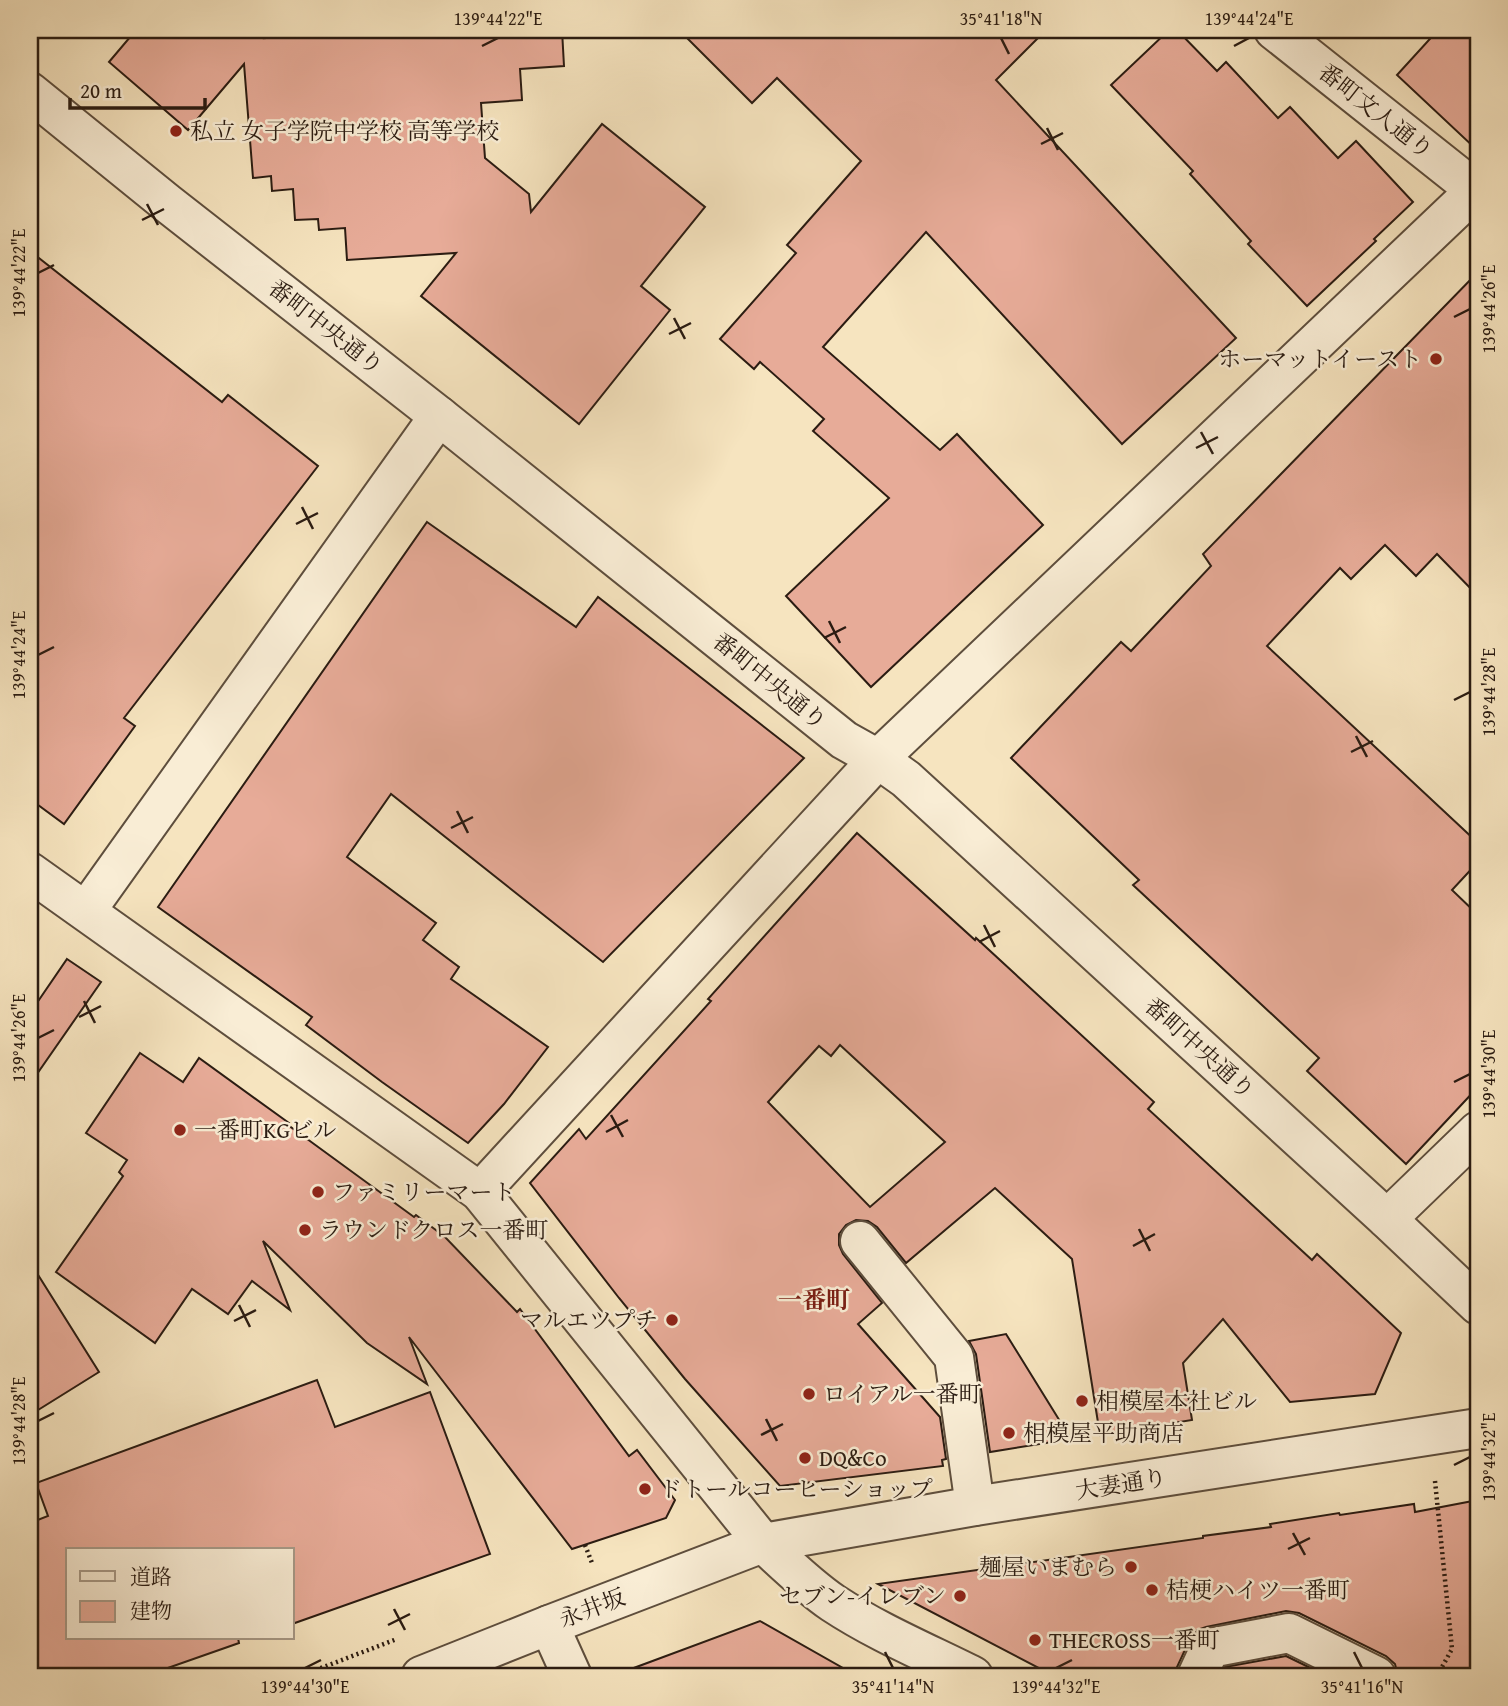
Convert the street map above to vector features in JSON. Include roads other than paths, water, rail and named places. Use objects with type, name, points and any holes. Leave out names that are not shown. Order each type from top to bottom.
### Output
[{"type":"street","name":"番町文人通り","points":[[1274,30],[1478,190]]},
{"type":"street","name":"番町中央通り","points":[[30,92],[844,740],[878,759],[916,788],[1478,1305]]},
{"type":"street","points":[[480,1192],[878,759],[1478,190]]},
{"type":"street","points":[[86,911],[439,416]]},
{"type":"street","points":[[30,872],[480,1192],[764,1543],[804,1582],[834,1604],[973,1676]]},
{"type":"street","points":[[1387,1219],[1478,1130]]},
{"type":"street","points":[[860,1241],[954,1357],[975,1506]]},
{"type":"street","name":"大妻通り","points":[[764,1543],[975,1506],[1478,1428]]},
{"type":"street","name":"永井坂","points":[[421,1676],[764,1543]]},
{"type":"street","points":[[549,1625],[572,1676]]},
{"type":"street","points":[[1197,1676],[1210,1648],[1289,1633],[1376,1676]]},
{"type":"place","name":"私立 女子学院中学校 高等学校","points":[[176,131]]},
{"type":"place","name":"ホーマットイースト","points":[[1436,359]]},
{"type":"place","name":"一番町KGビル","points":[[180,1130]]},
{"type":"place","name":"ファミリーマート","points":[[318,1192]]},
{"type":"place","name":"ラウンドクロス一番町","points":[[305,1230]]},
{"type":"place","name":"マルエツプチ","points":[[672,1320]]},
{"type":"place","name":"ロイアル一番町","points":[[809,1394]]},
{"type":"place","name":"相模屋本社ビル","points":[[1082,1401]]},
{"type":"place","name":"相模屋平助商店","points":[[1009,1433]]},
{"type":"place","name":"DQ&Co","points":[[805,1458]]},
{"type":"place","name":"ドトールコーヒーショップ","points":[[645,1489]]},
{"type":"place","name":"麺屋いまむら","points":[[1131,1567]]},
{"type":"place","name":"桔梗ハイツ一番町","points":[[1152,1590]]},
{"type":"place","name":"セブン-イレブン","points":[[960,1596]]},
{"type":"place","name":"THECROSS一番町","points":[[1035,1640]]},
{"type":"district","name":"一番町","points":[[814,1300]]}]
